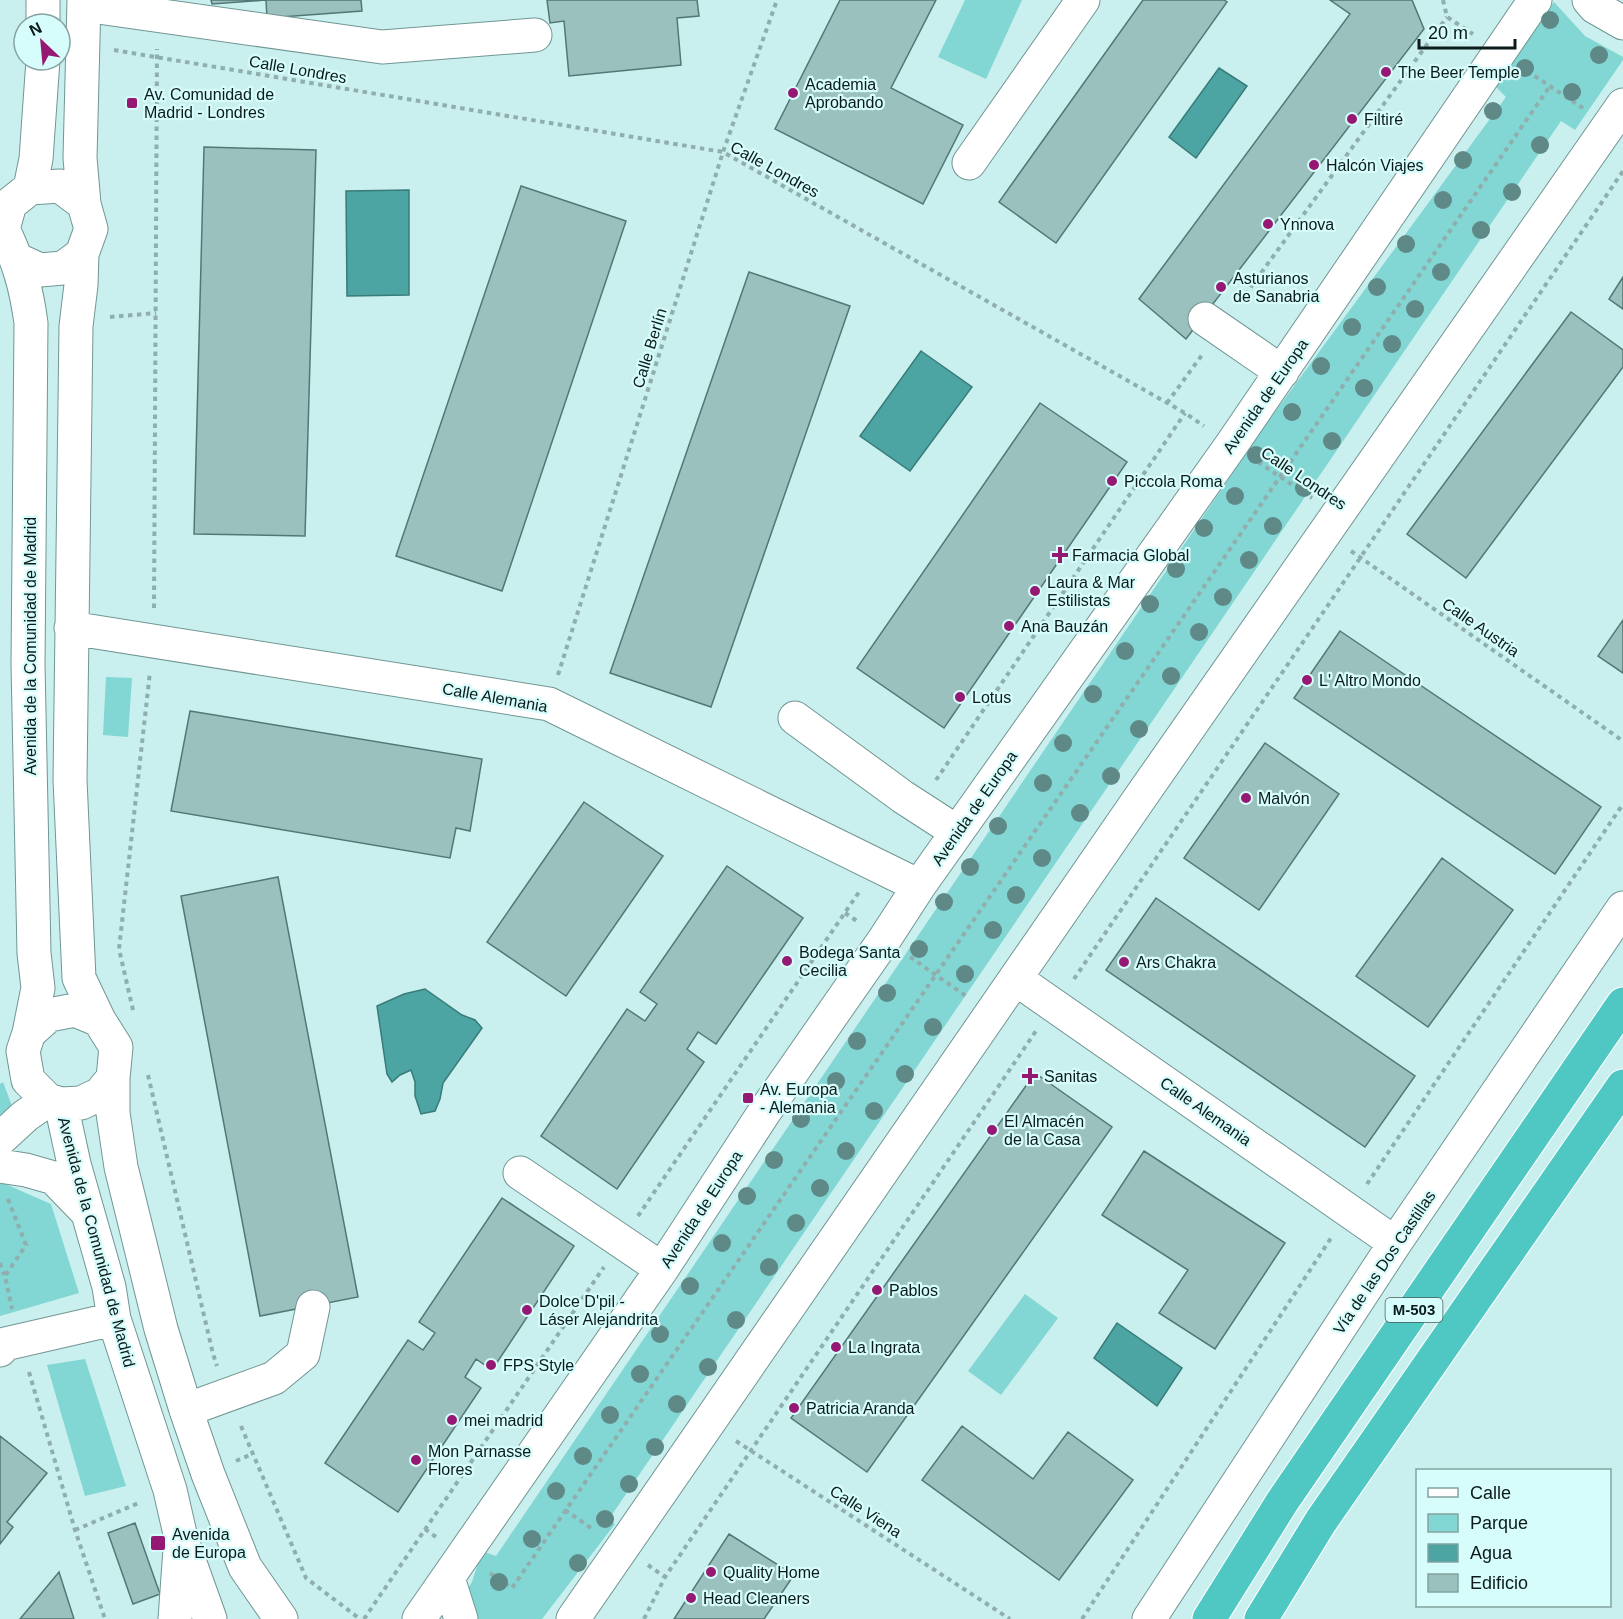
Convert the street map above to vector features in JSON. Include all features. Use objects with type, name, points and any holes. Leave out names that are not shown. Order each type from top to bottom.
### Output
[{"type":"highway","name":"M-503","points":[[1209,1619],[1282,1502],[1623,1004]]},
{"type":"highway","name":"M-503","points":[[1262,1619],[1321,1521],[1623,1086]]},
{"type":"street","points":[[969,163],[1083,0]]},
{"type":"street","name":"Avenida de Europa","points":[[419,1619],[662,1269],[765,1111],[919,886],[1232,444],[1535,0]]},
{"type":"street","points":[[1589,0],[1595,7],[1623,23]]},
{"type":"street","points":[[281,1619],[245,1567],[208,1474],[186,1410],[161,1329],[121,1167],[113,1113],[116,1047],[99,1020],[80,978],[70,780],[76,326],[82,254],[91,229],[84,204],[80,158],[84,2],[382,47],[535,35]]},
{"type":"street","points":[[30,188],[36,159],[42,72]]},
{"type":"street","points":[[581,1613],[708,1423],[1615,115]]},
{"type":"street","points":[[82,254],[63,268],[40,270],[18,260],[2,228],[10,204],[30,188],[60,186],[84,204]]},
{"type":"street","name":"Avenida de la Comunidad de Madrid","points":[[18,260],[26,287],[31,323],[14,670],[38,988],[18,1051]]},
{"type":"street","points":[[1213,325],[1282,372]]},
{"type":"street","name":"Calle Alemania","points":[[71,628],[549,704],[919,886]]},
{"type":"street","points":[[795,718],[903,797],[957,832]]},
{"type":"street","name":"Vía de las Dos Castillas","points":[[1149,1619],[1395,1244],[1623,908]]},
{"type":"street","name":"Calle Alemania","points":[[1016,979],[1395,1244]]},
{"type":"street","points":[[55,1102],[28,1080],[18,1051],[49,1015],[75,1010],[99,1020]]},
{"type":"street","points":[[0,1139],[25,1116],[55,1102],[81,1103],[100,1094],[113,1078]]},
{"type":"street","name":"Avenida de la Comunidad de Madrid","points":[[55,1102],[88,1212],[114,1319],[170,1490],[181,1538],[210,1619]]},
{"type":"street","points":[[0,1166],[54,1178],[88,1212]]},
{"type":"street","points":[[520,1173],[662,1269]]},
{"type":"street","points":[[186,1410],[274,1378],[303,1354],[313,1307]]},
{"type":"street","points":[[10,1345],[114,1319]]},
{"type":"street","points":[[175,1619],[181,1538]]},
{"type":"street","points":[[448,1578],[461,1619]]},
{"type":"path","name":"Calle Berlín","points":[[549,704],[723,152],[777,0]]},
{"type":"path","points":[[1443,0],[1447,16],[1500,53],[1550,86],[1615,115]]},
{"type":"path","points":[[135,1018],[119,949],[154,641],[157,57],[155,14]]},
{"type":"path","points":[[1167,403],[1213,325],[1447,16]]},
{"type":"path","name":"Calle Londres","points":[[83,45],[723,152],[1185,413],[1280,476],[1331,523]]},
{"type":"path","points":[[512,1587],[1550,86]]},
{"type":"path","points":[[644,1619],[665,1577],[750,1450],[1023,1049],[1056,1006],[1623,171]]},
{"type":"path","points":[[918,805],[1185,413]]},
{"type":"path","name":"Calle Austria","points":[[1331,523],[1360,557],[1623,741]]},
{"type":"path","points":[[146,1064],[213,1354],[252,1454],[306,1578],[362,1619],[877,866]]},
{"type":"path","points":[[845,913],[992,1014]]},
{"type":"path","points":[[5,1276],[26,1245],[8,1198]]},
{"type":"path","points":[[0,1263],[5,1276],[10,1345],[105,1619]]},
{"type":"path","name":"Calle Viena","points":[[708,1423],[1010,1619]]},
{"type":"green space","points":[[965,0],[1022,0],[986,79],[938,57]]},
{"type":"green space","points":[[1554,2],[1585,36],[1623,57],[1623,60],[1575,130],[1561,121],[609,1519],[615,1524],[542,1619],[449,1619],[472,1582],[482,1551],[496,1556],[1264,427],[1506,97],[1494,85]]},
{"type":"green space","points":[[106,677],[132,678],[128,737],[103,735]]},
{"type":"green space","points":[[3,1082],[12,1106],[0,1118],[0,1084]]},
{"type":"green space","points":[[3,1183],[51,1204],[79,1293],[0,1316],[0,1184]]},
{"type":"green space","points":[[1025,1294],[1058,1318],[1001,1395],[968,1371]]},
{"type":"green space","points":[[85,1359],[126,1486],[85,1496],[47,1365]]},
{"type":"water","points":[[1219,68],[1247,86],[1196,158],[1169,137]]},
{"type":"water","points":[[409,190],[409,295],[347,296],[346,191]]},
{"type":"water","points":[[921,351],[972,387],[910,471],[860,436]]},
{"type":"water","points":[[425,989],[462,1015],[475,1020],[482,1028],[443,1083],[435,1111],[421,1114],[415,1096],[415,1082],[411,1070],[392,1082],[387,1074],[377,1006],[404,994]]},
{"type":"water","points":[[1117,1323],[1182,1368],[1157,1406],[1094,1358]]},
{"type":"building","points":[[211,0],[266,0],[212,4]]},
{"type":"building","points":[[266,0],[361,0],[362,11],[267,18]]},
{"type":"building","points":[[547,0],[697,0],[699,16],[677,18],[681,65],[569,76],[564,21],[550,23]]},
{"type":"building","points":[[840,0],[936,0],[891,88],[963,125],[923,204],[775,129]]},
{"type":"building","points":[[1143,0],[1224,0],[1227,2],[1056,243],[999,202]]},
{"type":"building","points":[[1330,0],[1412,0],[1424,29],[1186,339],[1139,299],[1350,14]]},
{"type":"building","points":[[204,147],[316,150],[305,536],[194,534]]},
{"type":"building","points":[[521,186],[626,221],[502,591],[396,556]]},
{"type":"building","points":[[749,272],[850,306],[711,707],[610,673]]},
{"type":"building","points":[[1623,277],[1623,309],[1609,299]]},
{"type":"building","points":[[1571,312],[1623,350],[1623,367],[1466,578],[1407,534]]},
{"type":"building","points":[[1040,403],[1127,462],[944,728],[857,668]]},
{"type":"building","points":[[1623,620],[1623,673],[1598,656]]},
{"type":"building","points":[[1340,631],[1601,807],[1555,874],[1294,698]]},
{"type":"building","points":[[190,711],[482,759],[470,831],[456,828],[450,858],[171,811]]},
{"type":"building","points":[[1265,743],[1339,794],[1259,910],[1184,858]]},
{"type":"building","points":[[584,802],[663,856],[566,996],[487,942]]},
{"type":"building","points":[[1442,858],[1513,910],[1428,1027],[1356,976]]},
{"type":"building","points":[[727,866],[803,918],[716,1044],[698,1032],[687,1049],[704,1062],[617,1189],[541,1136],[627,1009],[645,1021],[657,1004],[640,992]]},
{"type":"building","points":[[278,877],[358,1297],[260,1316],[181,896]]},
{"type":"building","points":[[1156,898],[1415,1076],[1365,1147],[1106,970]]},
{"type":"building","points":[[1035,1073],[1112,1127],[867,1472],[791,1418]]},
{"type":"building","points":[[1144,1151],[1285,1243],[1215,1349],[1159,1313],[1188,1270],[1102,1215]]},
{"type":"building","points":[[502,1198],[574,1246],[492,1370],[476,1359],[465,1377],[481,1388],[398,1512],[325,1463],[408,1340],[423,1350],[435,1333],[419,1322]]},
{"type":"building","points":[[962,1426],[1033,1479],[1068,1432],[1133,1480],[1059,1580],[922,1480]]},
{"type":"building","points":[[0,1436],[47,1473],[7,1522],[13,1527],[0,1544]]},
{"type":"building","name":"Avenida de Europa","points":[[135,1523],[160,1594],[133,1604],[108,1533]]},
{"type":"building","points":[[729,1534],[794,1575],[764,1619],[674,1619]]},
{"type":"building","points":[[59,1572],[74,1619],[20,1619]]},
{"type":"place","name":"The Beer Temple","points":[[1386,72]]},
{"type":"place","name":"Academia Aprobando","points":[[793,93]]},
{"type":"place","name":"Av. Comunidad de Madrid - Londres","points":[[132,103]]},
{"type":"place","name":"Filtiré","points":[[1352,119]]},
{"type":"place","name":"Halcón Viajes","points":[[1314,165]]},
{"type":"place","name":"Ynnova","points":[[1268,224]]},
{"type":"place","name":"Asturianos de Sanabria","points":[[1221,287]]},
{"type":"place","name":"Piccola Roma","points":[[1112,481]]},
{"type":"place","name":"Farmacia Global","points":[[1060,555]]},
{"type":"place","name":"Laura & Mar Estilistas","points":[[1035,591]]},
{"type":"place","name":"Ana Bauzán","points":[[1009,626]]},
{"type":"place","name":"L' Altro Mondo","points":[[1307,680]]},
{"type":"place","name":"Lotus","points":[[960,697]]},
{"type":"place","name":"Malvón","points":[[1246,798]]},
{"type":"place","name":"Bodega Santa Cecilia","points":[[787,961]]},
{"type":"place","name":"Ars Chakra","points":[[1124,962]]},
{"type":"place","name":"Sanitas","points":[[1030,1076]]},
{"type":"place","name":"Av. Europa - Alemania","points":[[748,1098]]},
{"type":"place","name":"El Almacén de la Casa","points":[[992,1130]]},
{"type":"place","name":"Pablos","points":[[877,1290]]},
{"type":"place","name":"Dolce D'pil - Láser Alejandrita","points":[[527,1310]]},
{"type":"place","name":"La Ingrata","points":[[836,1347]]},
{"type":"place","name":"FPS Style","points":[[491,1365]]},
{"type":"place","name":"Patricia Aranda","points":[[794,1408]]},
{"type":"place","name":"mei madrid","points":[[452,1420]]},
{"type":"place","name":"Mon Parnasse Flores","points":[[416,1460]]},
{"type":"place","name":"Avenida de Europa","points":[[158,1543]]},
{"type":"place","name":"Quality Home","points":[[711,1572]]},
{"type":"place","name":"Head Cleaners","points":[[691,1598]]}]
